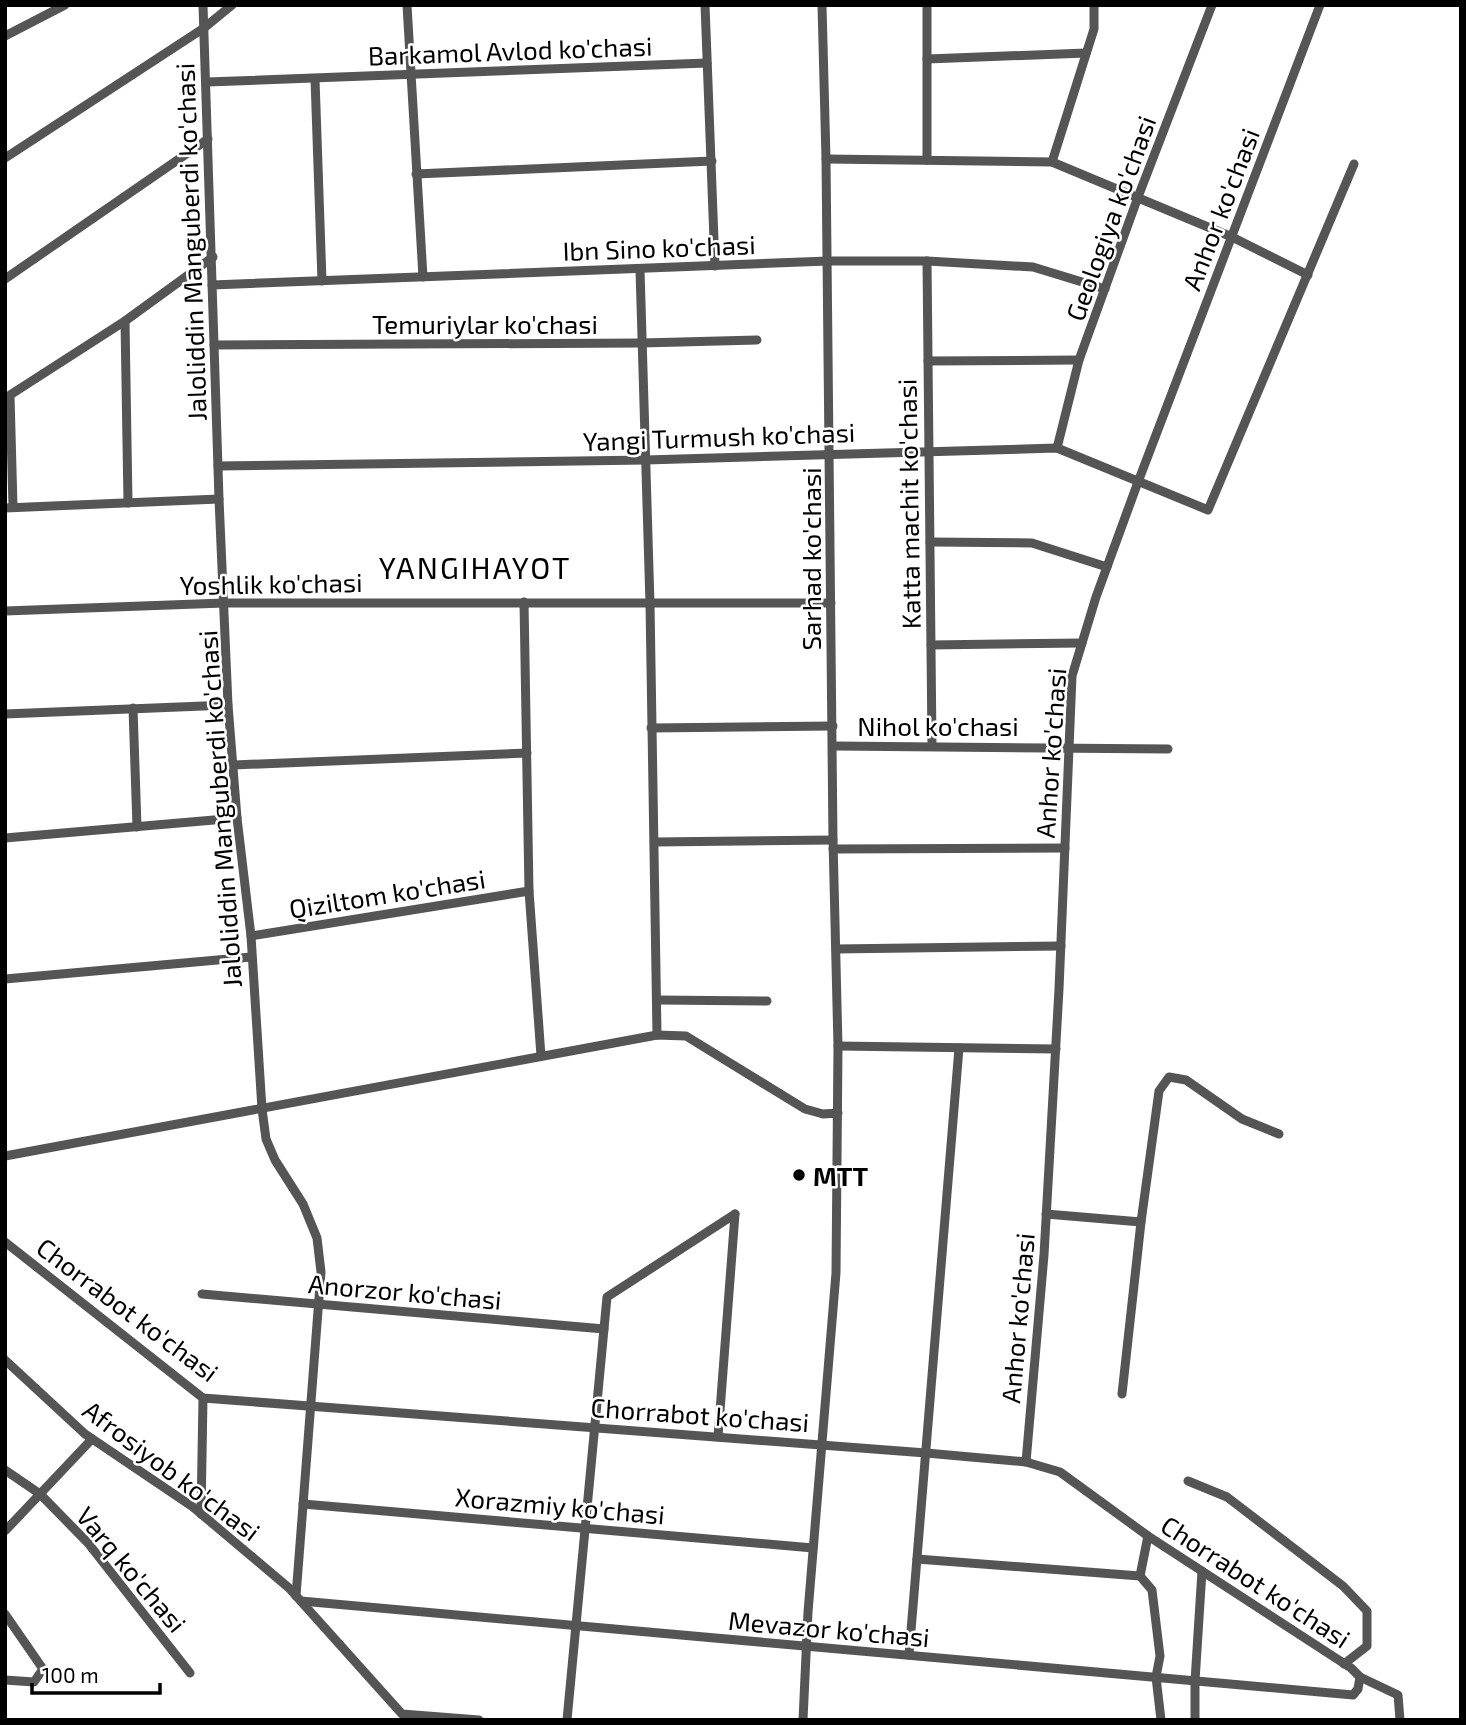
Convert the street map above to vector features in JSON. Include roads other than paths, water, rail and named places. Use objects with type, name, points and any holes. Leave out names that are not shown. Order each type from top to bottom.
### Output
[{"type":"street","points":[[5,36],[65,5]]},
{"type":"street","name":"Jaloliddin Manguberdi ko'chasi","points":[[203,5],[219,499],[229,705],[237,818],[251,936],[262,1109],[266,1139],[275,1160],[303,1204],[317,1238],[321,1272],[298,1599]]},
{"type":"street","points":[[5,158],[204,28],[232,5]]},
{"type":"street","points":[[407,5],[423,277]]},
{"type":"street","points":[[705,5],[715,266]]},
{"type":"street","name":"Sarhad ko'chasi","points":[[803,1720],[813,1548],[836,1273],[838,1113],[828,261],[822,5]]},
{"type":"street","points":[[1052,162],[1094,29],[1094,5]]},
{"type":"street","name":"Geologiya ko'chasi","points":[[1057,448],[1079,360],[1212,5]]},
{"type":"street","name":"Anhor ko'chasi","points":[[1026,1462],[1046,1214],[1072,676],[1138,482],[1320,5]]},
{"type":"street","points":[[926,7],[927,160]]},
{"type":"street","points":[[927,58],[1086,53]]},
{"type":"street","name":"Barkamol Avlod ko'chasi","points":[[207,82],[707,63]]},
{"type":"street","points":[[314,79],[322,281]]},
{"type":"street","points":[[5,279],[208,139]]},
{"type":"street","points":[[826,159],[1052,162],[1232,237],[1307,275],[1354,164]]},
{"type":"street","points":[[416,174],[712,161]]},
{"type":"street","points":[[213,257],[125,321],[8,390],[9,507],[219,499]]},
{"type":"street","name":"Ibn Sino ko'chasi","points":[[212,285],[828,261],[927,261],[1033,267],[1105,289]]},
{"type":"street","name":"Katta machit ko'chasi","points":[[927,261],[932,746]]},
{"type":"street","points":[[640,270],[650,604],[657,1035]]},
{"type":"street","name":"Yangi Turmush ko'chasi","points":[[218,466],[646,460],[1057,448],[1208,510],[1307,275]]},
{"type":"street","points":[[125,321],[128,503]]},
{"type":"street","name":"Temuriylar ko'chasi","points":[[214,345],[757,340]]},
{"type":"street","points":[[928,361],[1079,360]]},
{"type":"street","points":[[930,542],[1032,543],[1107,567]]},
{"type":"street","points":[[524,602],[529,891],[541,1056]]},
{"type":"street","name":"Yoshlik ko'chasi","points":[[5,611],[224,603],[831,603]]},
{"type":"street","points":[[931,645],[1082,643]]},
{"type":"street","points":[[5,714],[229,705]]},
{"type":"street","points":[[133,708],[138,827]]},
{"type":"street","name":"Nihol ko'chasi","points":[[651,728],[833,726]]},
{"type":"street","name":"Nihol ko'chasi","points":[[834,746],[1069,746],[1168,749]]},
{"type":"street","points":[[234,765],[527,752]]},
{"type":"street","points":[[5,838],[237,818]]},
{"type":"street","points":[[655,842],[1065,848]]},
{"type":"street","name":"Qiziltom ko'chasi","points":[[251,936],[529,891]]},
{"type":"street","points":[[835,949],[1061,946]]},
{"type":"street","points":[[5,978],[251,957]]},
{"type":"street","points":[[657,1000],[767,1001]]},
{"type":"street","points":[[5,1156],[657,1035],[686,1036],[805,1109],[823,1114],[838,1113]]},
{"type":"street","points":[[838,1046],[1055,1049]]},
{"type":"street","points":[[909,1655],[959,1048]]},
{"type":"street","points":[[1122,1394],[1159,1091],[1170,1077],[1186,1080],[1242,1119],[1279,1134]]},
{"type":"street","points":[[567,1720],[607,1297],[735,1214],[718,1437]]},
{"type":"street","points":[[1046,1214],[1141,1222]]},
{"type":"street","name":"Chorrabot ko'chasi","points":[[5,1242],[203,1398],[926,1453],[1026,1462],[1060,1472],[1149,1536],[1344,1664],[1360,1677],[1358,1689],[1353,1695]]},
{"type":"street","name":"Anorzor ko'chasi","points":[[202,1294],[604,1329]]},
{"type":"street","name":"Afrosiyob ko'chasi","points":[[5,1360],[92,1439],[201,1514],[298,1599],[402,1714],[479,1720]]},
{"type":"street","points":[[201,1514],[203,1398]]},
{"type":"street","points":[[5,1531],[92,1439]]},
{"type":"street","name":"Varq ko'chasi","points":[[5,1471],[40,1494],[88,1543],[190,1673]]},
{"type":"street","points":[[1188,1481],[1227,1497],[1343,1587],[1367,1611],[1367,1646],[1344,1664]]},
{"type":"street","name":"Xorazmiy ko'chasi","points":[[303,1504],[813,1548]]},
{"type":"street","points":[[1140,1576],[1149,1536]]},
{"type":"street","points":[[917,1559],[1140,1576],[1152,1590],[1160,1656],[1156,1677],[1161,1720]]},
{"type":"street","points":[[1195,1720],[1202,1571]]},
{"type":"street","name":"Mevazor ko'chasi","points":[[298,1599],[1353,1695]]},
{"type":"street","points":[[5,1614],[43,1669],[34,1682],[5,1680]]},
{"type":"street","points":[[1360,1677],[1398,1695],[1400,1720]]},
{"type":"place","name":"MTT","points":[[799,1175]]},
{"type":"district","name":"YANGIHAYOT","points":[[475,567]]}]
